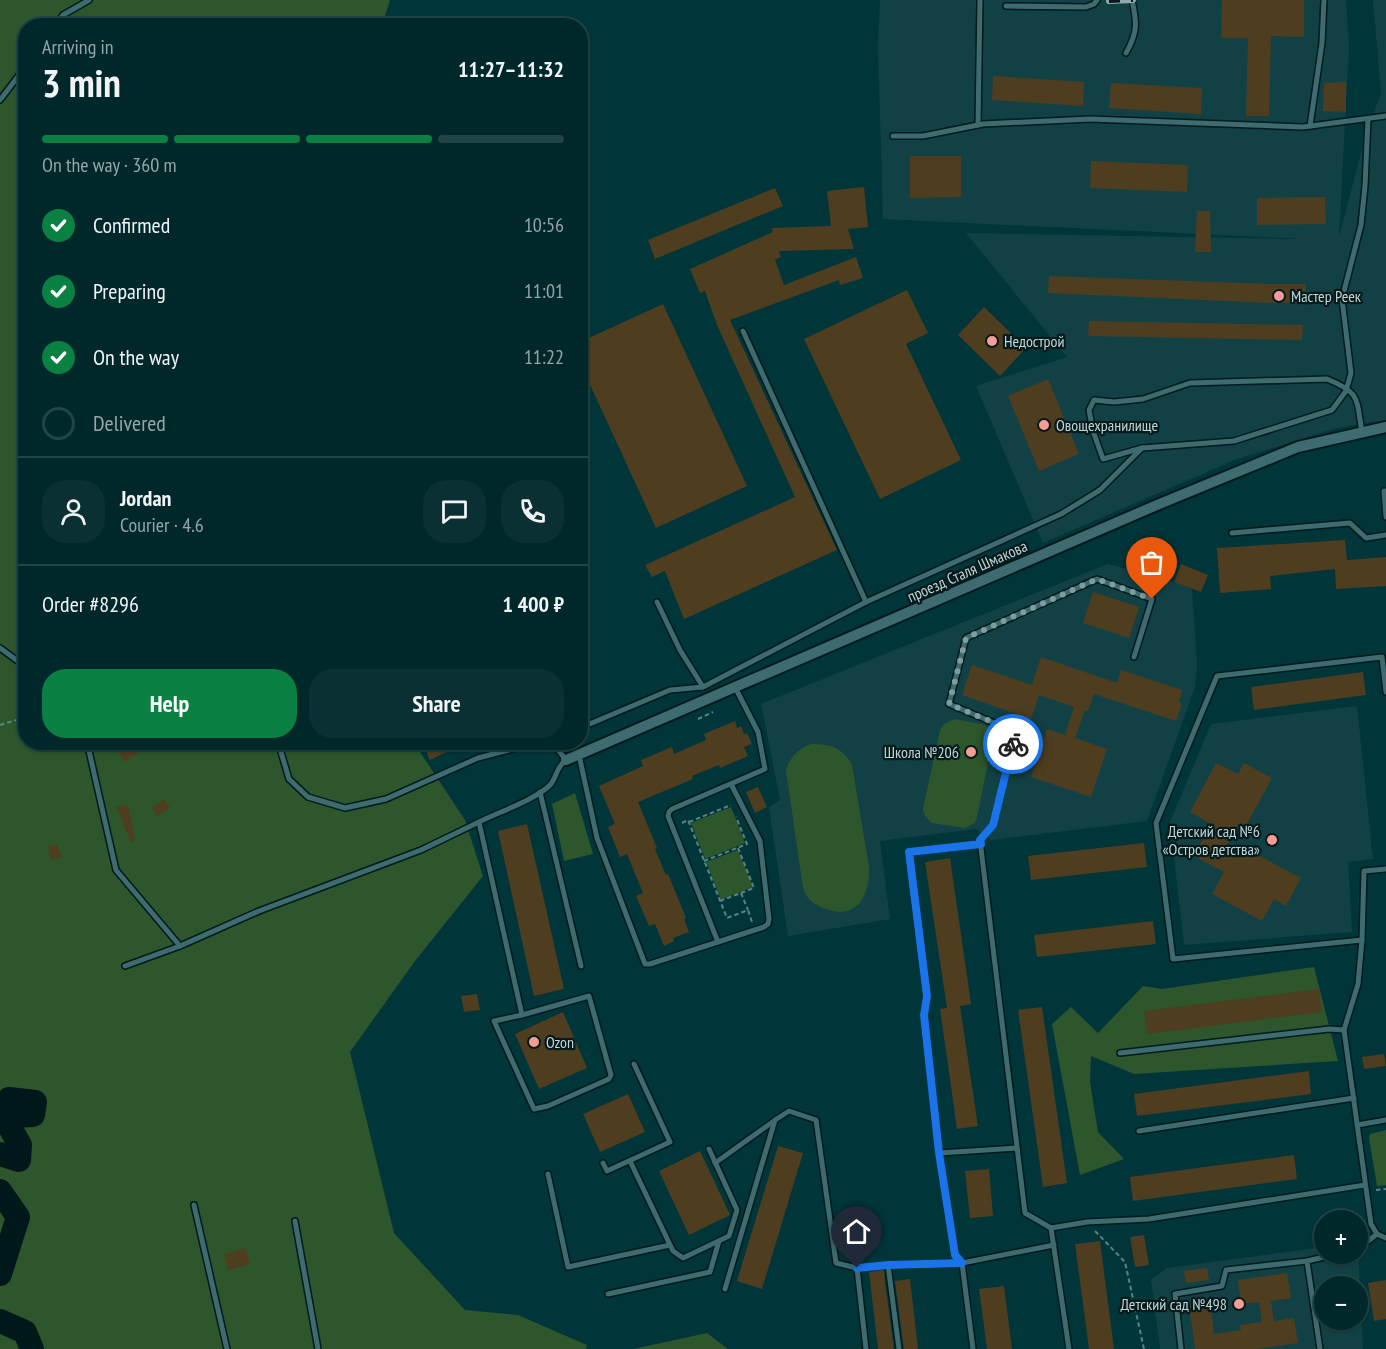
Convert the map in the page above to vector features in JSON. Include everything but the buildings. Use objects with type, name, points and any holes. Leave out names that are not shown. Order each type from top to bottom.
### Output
[{"type":"street","name":"проезд Сталя Шмакова","points":[[588,749],[1157,505],[1298,447],[1386,427]]},
{"type":"street","name":"проезд Сталя Шмакова","points":[[566,760],[586,750]]},
{"type":"lane","points":[[61,18],[89,0]]},
{"type":"lane","points":[[978,125],[980,0]]},
{"type":"lane","points":[[1006,6],[1086,7],[1097,0]]},
{"type":"lane","points":[[1126,53],[1133,42],[1136,29],[1132,0]]},
{"type":"lane","points":[[1310,126],[1322,42],[1324,0]]},
{"type":"lane","points":[[0,100],[18,76]]},
{"type":"lane","points":[[893,136],[923,136],[978,125],[1090,119],[1310,126],[1386,116]]},
{"type":"lane","points":[[1362,432],[1355,395],[1347,387],[1327,380],[1190,383],[1143,399],[1114,402],[1094,400],[1089,411],[1103,459],[1142,448],[1234,441],[1332,410],[1347,387],[1351,373],[1342,299],[1360,225],[1366,177],[1368,119]]},
{"type":"lane","points":[[743,331],[866,602]]},
{"type":"lane","points":[[588,725],[670,690],[703,687],[866,602],[1061,514],[1100,490],[1142,448]]},
{"type":"lane","points":[[1386,491],[1384,491],[1386,517]]},
{"type":"lane","points":[[1232,533],[1350,523],[1366,538],[1386,535]]},
{"type":"lane","points":[[1134,657],[1152,599],[1097,579],[966,638],[949,704],[1016,732],[993,825],[980,840],[1025,1213],[1051,1228],[1087,1222],[1149,1220],[1365,1185]]},
{"type":"lane","points":[[657,602],[680,650],[703,687]]},
{"type":"lane","points":[[0,648],[18,661]]},
{"type":"lane","points":[[1362,939],[1173,959],[1156,823],[1217,676],[1382,657],[1386,692]]},
{"type":"lane","points":[[718,942],[668,816],[672,809],[762,772],[765,765],[758,732],[735,687]]},
{"type":"lane","points":[[89,750],[116,870],[180,946]]},
{"type":"lane","points":[[280,750],[289,779],[308,797],[345,808],[386,799],[478,758],[509,750]]},
{"type":"lane","points":[[125,966],[180,946],[259,911],[421,850],[540,792],[552,783],[561,763],[566,760],[557,750]]},
{"type":"lane","points":[[579,753],[597,838],[645,964],[768,924],[761,846],[731,784]]},
{"type":"lane","points":[[540,792],[582,966]]},
{"type":"lane","points":[[479,822],[522,1015]]},
{"type":"lane","points":[[973,1349],[962,1263],[955,1255],[939,1153],[924,1015],[927,996],[909,852],[981,844]]},
{"type":"lane","points":[[1386,869],[1364,871],[1358,984],[1344,1030],[1371,1224],[1377,1234],[1386,1238]]},
{"type":"lane","points":[[590,996],[612,1075],[548,1106],[534,1109],[494,1021],[522,1015],[590,996]]},
{"type":"lane","points":[[1120,1053],[1329,1029],[1344,1030]]},
{"type":"lane","points":[[603,1163],[607,1171],[670,1142],[634,1064]]},
{"type":"lane","points":[[1139,1131],[1354,1098]]},
{"type":"lane","points":[[715,1163],[789,1111],[816,1120],[836,1263],[857,1268],[962,1263],[1054,1245]]},
{"type":"lane","points":[[725,1289],[775,1120]]},
{"type":"lane","points":[[1357,1125],[1386,1120]]},
{"type":"lane","points":[[939,1153],[1017,1148]]},
{"type":"lane","points":[[630,1161],[673,1251],[683,1258],[729,1236],[737,1210],[709,1149]]},
{"type":"lane","points":[[548,1174],[568,1267],[670,1245]]},
{"type":"lane","points":[[194,1205],[227,1349]]},
{"type":"lane","points":[[295,1221],[318,1349]]},
{"type":"lane","points":[[1051,1228],[1069,1349]]},
{"type":"lane","points":[[1368,1241],[1377,1234]]},
{"type":"lane","points":[[608,1294],[710,1272],[719,1241]]},
{"type":"lane","points":[[1181,1349],[1175,1294],[1222,1286],[1226,1270],[1314,1259]]},
{"type":"lane","points":[[1307,1260],[1320,1349]]},
{"type":"lane","points":[[888,1265],[899,1349]]},
{"type":"lane","points":[[857,1268],[866,1349]]},
{"type":"path","points":[[698,718],[713,712]]},
{"type":"path","points":[[0,725],[18,719]]},
{"type":"path","points":[[672,827],[740,801]]},
{"type":"path","points":[[704,861],[747,844],[735,815]]},
{"type":"path","points":[[689,822],[727,918],[748,910]]},
{"type":"path","points":[[720,902],[754,888],[738,848]]},
{"type":"path","points":[[741,893],[755,930]]},
{"type":"path","points":[[1087,1222],[1125,1262],[1144,1349]]},
{"type":"shaded area","points":[[880,0],[1346,0],[1349,46],[1339,237],[1366,134],[1381,93],[1373,0],[1386,0],[1386,420],[1337,428],[1237,459],[1043,543],[976,386],[1067,357],[966,233],[1305,239],[883,219],[878,46]]},
{"type":"shaded area","name":"Школа №206","points":[[1108,564],[1192,589],[1197,665],[1195,687],[1147,821],[991,840],[976,829],[880,841],[890,919],[788,936],[769,807],[780,800],[761,704]]},
{"type":"shaded area","name":"Детский сад №6 «Остров детства»","points":[[1357,706],[1373,859],[1348,862],[1352,932],[1184,945],[1170,822],[1211,724]]},
{"type":"shaded area","name":"Детский сад №498","points":[[1314,1248],[1314,1264],[1359,1264],[1359,1276],[1314,1276],[1314,1330],[1362,1330],[1363,1349],[1160,1349],[1151,1280],[1167,1268]]},
{"type":"green space","points":[[0,0],[390,0],[384,18],[18,18],[18,750],[419,750],[465,820],[483,876],[415,961],[350,1052],[394,1233],[465,1310],[518,1315],[587,1345],[586,1349],[0,1349]]},
{"type":"green space","points":[[955,719],[985,725],[994,733],[977,817],[975,823],[965,828],[931,823],[923,809],[940,730],[944,724]]},
{"type":"green space","points":[[812,744],[836,748],[852,765],[869,877],[860,903],[846,911],[837,912],[818,906],[809,899],[803,888],[786,770],[796,754]]},
{"type":"green space","points":[[575,793],[593,854],[564,861],[552,804]]},
{"type":"green space","points":[[731,807],[745,843],[705,859],[691,823]]},
{"type":"green space","points":[[738,850],[753,887],[721,900],[706,862]]},
{"type":"green space","points":[[1314,967],[1338,1061],[1134,1074],[1091,1056],[1090,1082],[1098,1132],[1124,1159],[1080,1175],[1052,1024],[1071,1007],[1098,1033],[1143,986],[1162,989]]},
{"type":"green space","points":[[1386,1130],[1386,1185],[1377,1186],[1369,1138],[1370,1134]]},
{"type":"green space","points":[[707,1333],[728,1349],[633,1349]]},
{"type":"waterway","points":[[0,1111],[9,1099],[35,1102],[33,1115],[16,1116],[8,1124],[20,1145],[19,1160],[0,1154]]},
{"type":"waterway","points":[[0,1191],[18,1217],[0,1274]]},
{"type":"waterway","points":[[0,1321],[25,1332],[32,1349]]},
{"type":"railway","points":[[1109,1],[1133,0]]},
{"type":"way so far","points":[[1013,744],[1016,732],[949,704],[966,638],[1097,579],[1152,599]]},
{"type":"place","name":"Мастер Реек","points":[[1279,296]]},
{"type":"place","name":"Недострой","points":[[992,341]]},
{"type":"place","name":"Овощехранилище","points":[[1044,425]]},
{"type":"place","name":"Школа №206","points":[[971,752]]},
{"type":"place","name":"Детский сад №6 «Остров детства»","points":[[1272,840]]},
{"type":"place","name":"Ozon","points":[[534,1042]]},
{"type":"place","name":"Детский сад №498","points":[[1239,1304]]},
{"type":"route","points":[[857,1268],[962,1263],[955,1255],[939,1153],[924,1015],[927,996],[909,852],[981,844],[980,840],[993,825],[1013,744]]}]
